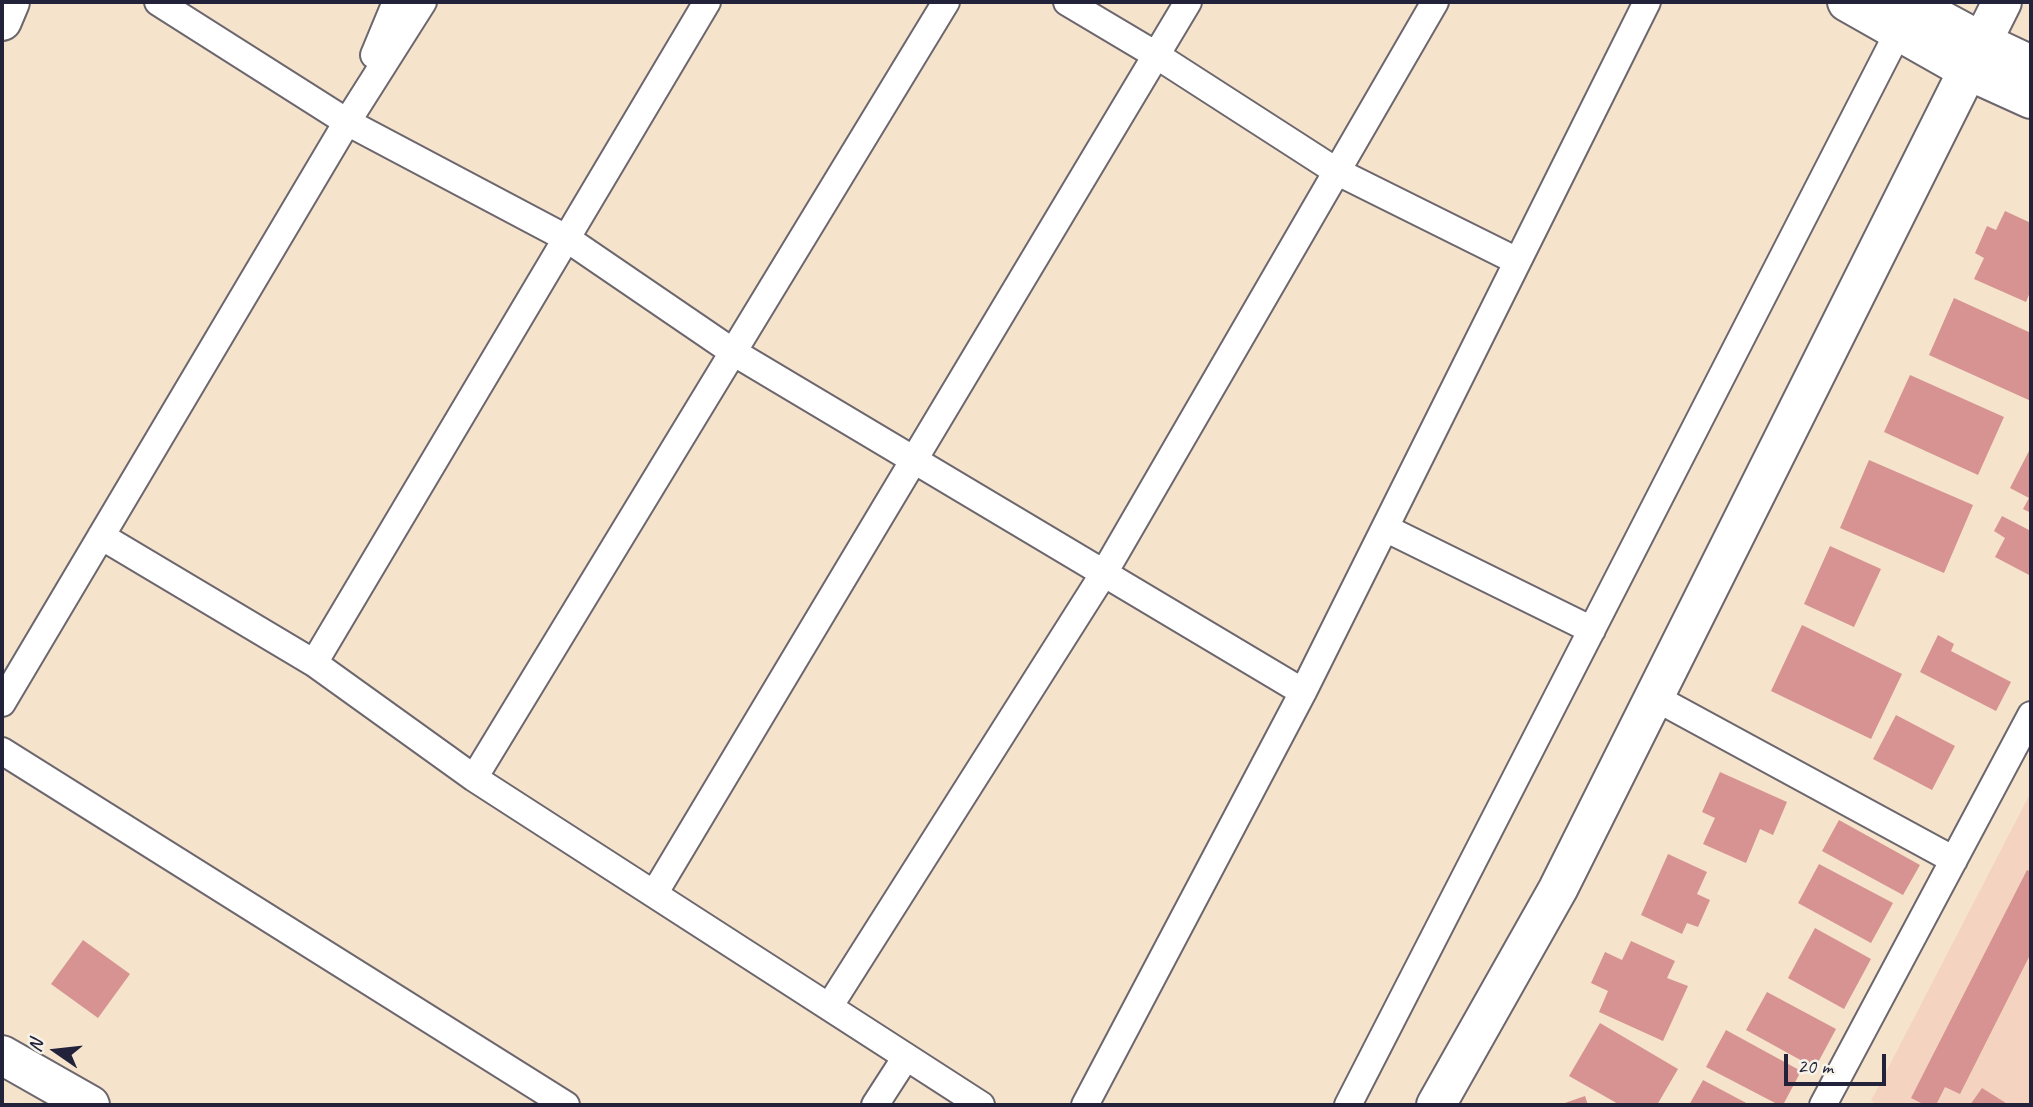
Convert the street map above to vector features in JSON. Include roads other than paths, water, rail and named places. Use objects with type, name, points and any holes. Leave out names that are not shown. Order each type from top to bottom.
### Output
[{"type":"street","points":[[2,21],[10,2]]},
{"type":"street","points":[[158,2],[347,122],[566,238],[733,352],[1303,692]]},
{"type":"street","points":[[347,122],[396,2]]},
{"type":"street","points":[[2,703],[347,122],[423,2]]},
{"type":"street","points":[[314,663],[706,2]]},
{"type":"street","points":[[474,778],[946,2]]},
{"type":"street","points":[[1067,2],[1156,55],[1336,171],[1517,261]]},
{"type":"street","points":[[654,894],[1188,2]]},
{"type":"street","points":[[830,1007],[1104,573],[1435,2]]},
{"type":"street","points":[[1085,1105],[1303,692],[1647,2]]},
{"type":"street","points":[[1847,2],[1908,10],[2031,99]]},
{"type":"street","points":[[1436,1105],[1558,889],[2002,2]]},
{"type":"street","points":[[1348,1105],[1908,10]]},
{"type":"street","points":[[1974,56],[2031,65]]},
{"type":"street","points":[[1385,528],[1592,630]]},
{"type":"street","points":[[101,536],[314,663],[474,778],[981,1105]]},
{"type":"street","points":[[1654,696],[1954,860]]},
{"type":"street","points":[[1823,1105],[2031,715]]},
{"type":"street","points":[[2,751],[566,1105]]},
{"type":"street","points":[[2,1055],[90,1105]]},
{"type":"street","points":[[875,1105],[906,1057]]}]
